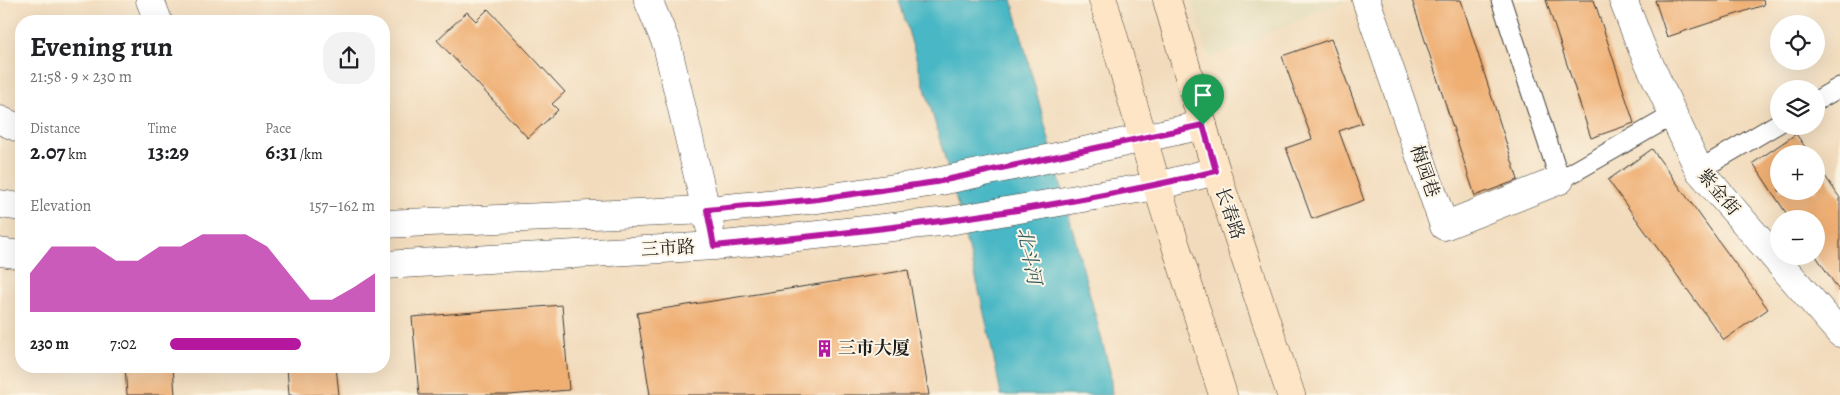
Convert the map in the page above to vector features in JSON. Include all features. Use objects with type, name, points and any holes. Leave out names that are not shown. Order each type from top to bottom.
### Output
[{"type":"main road","points":[[1103,0],[1157,186],[1223,395]]},
{"type":"main road","name":"长春路","points":[[1168,0],[1216,171],[1291,395]]},
{"type":"street","points":[[150,0],[156,15]]},
{"type":"street","points":[[648,0],[667,45],[714,246]]},
{"type":"street","name":"梅园巷","points":[[1366,0],[1444,226],[1560,180]]},
{"type":"street","name":"紫金街","points":[[1623,0],[1641,46],[1699,170],[1840,333]]},
{"type":"street","points":[[0,120],[15,126]]},
{"type":"street","name":"三市路","points":[[390,224],[707,210],[818,199],[936,182],[1203,125]]},
{"type":"street","name":"三市路","points":[[390,265],[714,246],[949,221],[1157,186],[1216,171]]},
{"type":"street","points":[[0,204],[15,206]]},
{"type":"street","points":[[0,252],[15,254]]},
{"type":"lane","points":[[1501,0],[1560,180],[1673,114]]},
{"type":"lane","points":[[1825,96],[1840,87]]},
{"type":"lane","points":[[1699,170],[1770,128]]},
{"type":"shaded area","points":[[1192,0],[1347,0],[1209,59]]},
{"type":"water","name":"北斗河","points":[[899,0],[1012,0],[1110,371],[1112,395],[1001,395],[968,246],[942,147]]},
{"type":"building","points":[[1412,0],[1461,0],[1518,180],[1475,196]]},
{"type":"building","points":[[1546,0],[1594,0],[1634,123],[1591,138]]},
{"type":"building","points":[[1655,0],[1763,0],[1764,5],[1667,37]]},
{"type":"building","points":[[488,9],[565,92],[552,104],[558,110],[528,138],[437,40],[467,12],[476,21]]},
{"type":"building","points":[[1331,39],[1362,123],[1339,131],[1364,200],[1312,219],[1286,148],[1312,139],[1282,56]]},
{"type":"building","points":[[1797,135],[1804,145],[1780,145]]},
{"type":"building","points":[[1652,149],[1768,309],[1724,340],[1608,180]]},
{"type":"building","points":[[1770,152],[1770,189],[1753,163]]},
{"type":"building","points":[[1825,176],[1840,198],[1840,292],[1822,265],[1825,265],[1825,210],[1784,210],[1777,200],[1825,200]]},
{"type":"building","name":"三市大厦","points":[[908,270],[929,395],[650,395],[637,313]]},
{"type":"building","points":[[562,305],[569,390],[509,395],[419,395],[412,317]]},
{"type":"building","points":[[125,373],[173,373],[175,395],[127,395]]},
{"type":"building","points":[[287,373],[337,373],[339,395],[289,395]]},
{"type":"place","name":"三市大厦","points":[[824,348]]},
{"type":"route","points":[[1203,125],[1216,171],[1157,186],[949,221],[834,235],[714,246],[707,210],[818,199],[936,182],[1203,125]]}]
